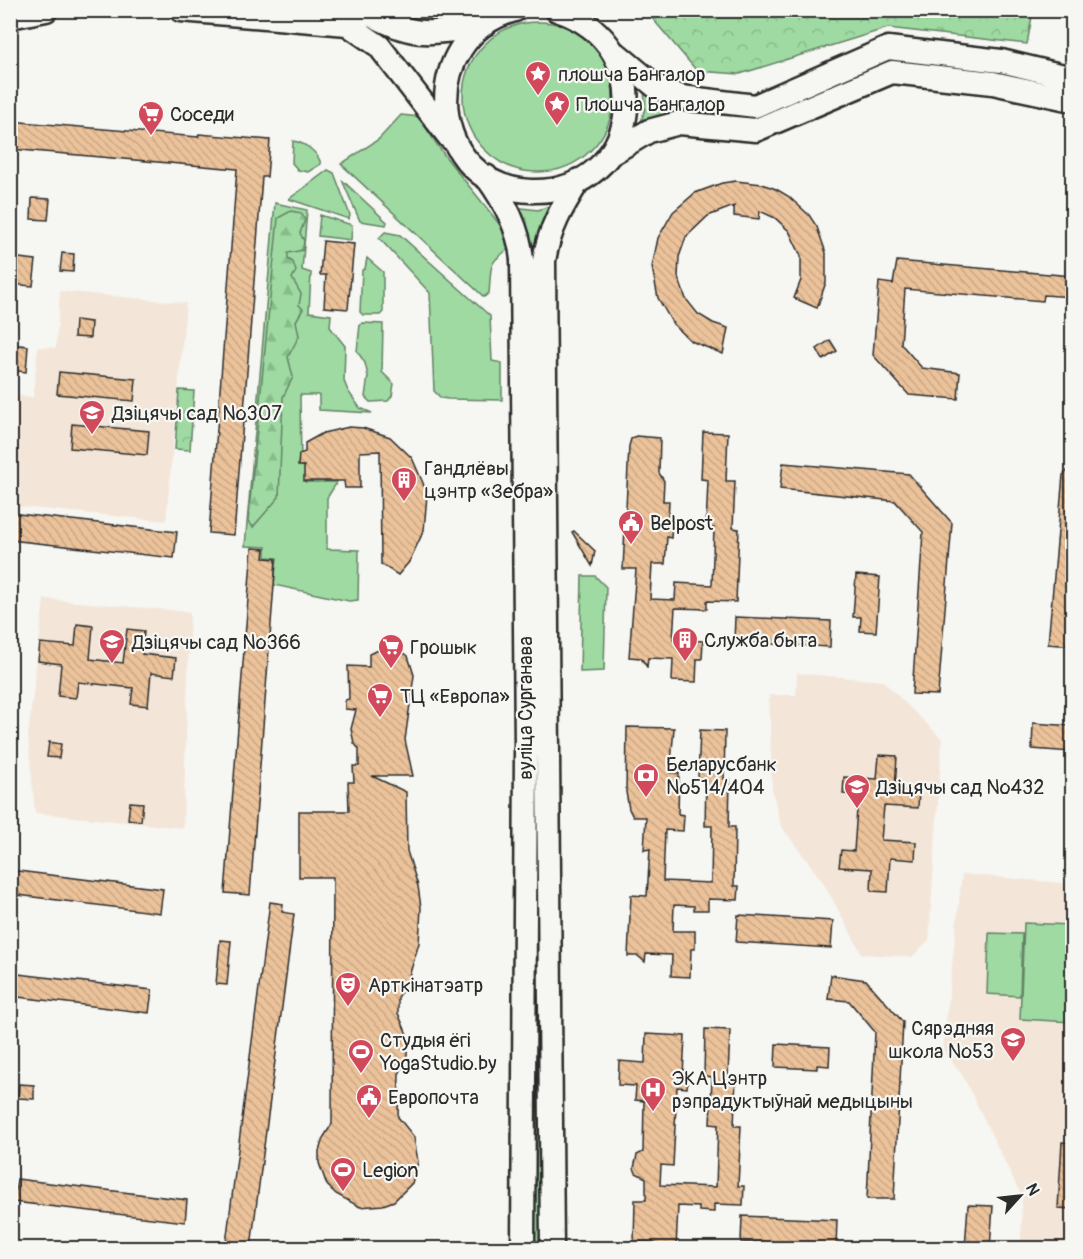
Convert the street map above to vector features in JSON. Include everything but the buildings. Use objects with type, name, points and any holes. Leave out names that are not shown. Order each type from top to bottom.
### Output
[{"type":"main road","points":[[10,17],[46,10]]},
{"type":"main road","points":[[181,10],[346,24],[379,46],[464,155],[486,176],[512,187],[530,190],[548,190],[579,180],[628,141],[649,131],[679,123],[756,130],[892,72],[993,83],[1072,100]]},
{"type":"main road","points":[[364,10],[392,27],[414,33],[428,33],[490,19],[515,10]]},
{"type":"main road","points":[[557,10],[588,20],[614,52],[655,86],[681,97],[755,106],[888,48],[1001,61],[1072,78]]},
{"type":"main road","points":[[464,155],[447,121],[447,80],[458,52],[490,19]]},
{"type":"main road","points":[[608,156],[623,127],[627,98],[622,69],[614,52]]},
{"type":"main road","name":"вуліца Сурганава","points":[[486,176],[509,213],[520,241],[522,260],[526,750],[523,1248]]},
{"type":"main road","name":"вуліца Сурганава","points":[[552,1248],[544,261],[547,242],[556,215],[579,180]]},
{"type":"shaded area","name":"Дзіцячы сад №307","points":[[60,291],[186,303],[166,521],[11,506],[10,395],[33,397],[38,347],[56,348]]},
{"type":"shaded area","name":"Дзіцячы сад №366","points":[[44,599],[190,612],[183,828],[35,813],[28,736]]},
{"type":"shaded area","name":"Дзіцячы сад №432","points":[[797,673],[883,681],[942,739],[929,940],[912,957],[862,954],[823,882],[781,826],[772,790],[769,695],[796,695]]},
{"type":"shaded area","name":"Сярэдняя школа №53","points":[[962,874],[1072,884],[1072,1248],[1027,1248],[1021,1244],[1022,1197],[964,1078],[943,1049]]},
{"type":"green space","points":[[646,11],[1033,11],[1027,44],[888,28],[740,74],[697,71]]},
{"type":"green space","name":"плошча Бангалор","points":[[538,22],[567,27],[580,34],[591,44],[601,55],[608,68],[613,97],[608,126],[601,139],[591,150],[580,160],[567,167],[538,172],[509,167],[496,160],[485,150],[475,139],[468,126],[463,97],[468,68],[475,55],[485,44],[496,34],[509,27]]},
{"type":"green space","points":[[644,84],[671,105],[691,109],[691,116],[640,126],[645,108]]},
{"type":"green space","points":[[401,115],[420,117],[441,150],[514,245],[495,260],[490,275],[489,293],[484,297],[341,164],[379,139]]},
{"type":"green space","points":[[293,141],[310,149],[321,164],[308,172],[298,170],[292,163]]},
{"type":"green space","points":[[328,170],[334,173],[350,215],[349,219],[289,199]]},
{"type":"green space","points":[[342,180],[387,222],[386,225],[360,221]]},
{"type":"green space","points":[[275,203],[307,210],[302,270],[311,273],[309,312],[331,315],[330,327],[345,346],[344,381],[348,391],[360,408],[372,413],[319,410],[319,395],[300,395],[301,466],[306,467],[306,482],[337,482],[327,498],[327,549],[359,550],[358,600],[349,601],[274,585],[277,558],[266,557],[266,547],[245,546]]},
{"type":"green space","points":[[552,205],[544,218],[537,248],[531,248],[513,207],[538,210]]},
{"type":"green space","points":[[291,211],[301,213],[305,220],[300,233],[304,241],[303,250],[288,253],[288,259],[293,262],[296,271],[292,278],[301,294],[299,305],[303,309],[296,321],[299,336],[288,357],[293,377],[283,397],[279,497],[253,527],[248,521],[278,218]]},
{"type":"green space","points":[[320,215],[352,225],[351,240],[318,236]]},
{"type":"green space","points":[[385,232],[400,235],[490,316],[492,361],[502,363],[502,400],[448,399],[441,398],[434,391],[430,293],[379,238]]},
{"type":"green space","points":[[367,258],[383,272],[383,312],[380,315],[363,315],[360,312],[362,270],[365,269]]},
{"type":"green space","points":[[363,323],[383,324],[382,372],[394,384],[392,396],[388,401],[370,402],[365,397],[368,376],[365,363],[357,351],[360,325]]},
{"type":"green space","points":[[179,390],[194,391],[190,450],[175,449]]},
{"type":"green space","points":[[582,576],[595,576],[606,587],[604,671],[580,672]]},
{"type":"green space","points":[[533,612],[540,903],[540,1248],[534,1248]]},
{"type":"green space","points":[[1024,923],[1072,925],[1072,1022],[1020,1019]]},
{"type":"green space","points":[[989,933],[1022,934],[1020,996],[987,994]]},
{"type":"place","name":"плошча Бангалор","points":[[538,97]]},
{"type":"place","name":"Плошча Бангалор","points":[[557,127]]},
{"type":"place","name":"Соседи","points":[[151,137]]},
{"type":"place","name":"Дзіцячы сад №307","points":[[92,436]]},
{"type":"place","name":"Гандлёвы цэнтр «Зебра»","points":[[404,503]]},
{"type":"place","name":"Belpost","points":[[631,546]]},
{"type":"place","name":"Служба быта","points":[[685,663]]},
{"type":"place","name":"Дзіцячы сад №366","points":[[112,665]]},
{"type":"place","name":"Грошык","points":[[391,670]]},
{"type":"place","name":"ТЦ «Европа»","points":[[380,719]]},
{"type":"place","name":"Беларусбанк №514/404","points":[[646,799]]},
{"type":"place","name":"Дзіцячы сад №432","points":[[857,810]]},
{"type":"place","name":"Арткінатэатр","points":[[348,1008]]},
{"type":"place","name":"Сярэдняя школа №53","points":[[1013,1063]]},
{"type":"place","name":"Студыя ёгі YogaStudio.by","points":[[361,1075]]},
{"type":"place","name":"ЭКА Цэнтр рэпрадуктыўнай медыцыны","points":[[653,1113]]},
{"type":"place","name":"Европочта","points":[[369,1120]]},
{"type":"place","name":"Legion","points":[[343,1193]]}]
